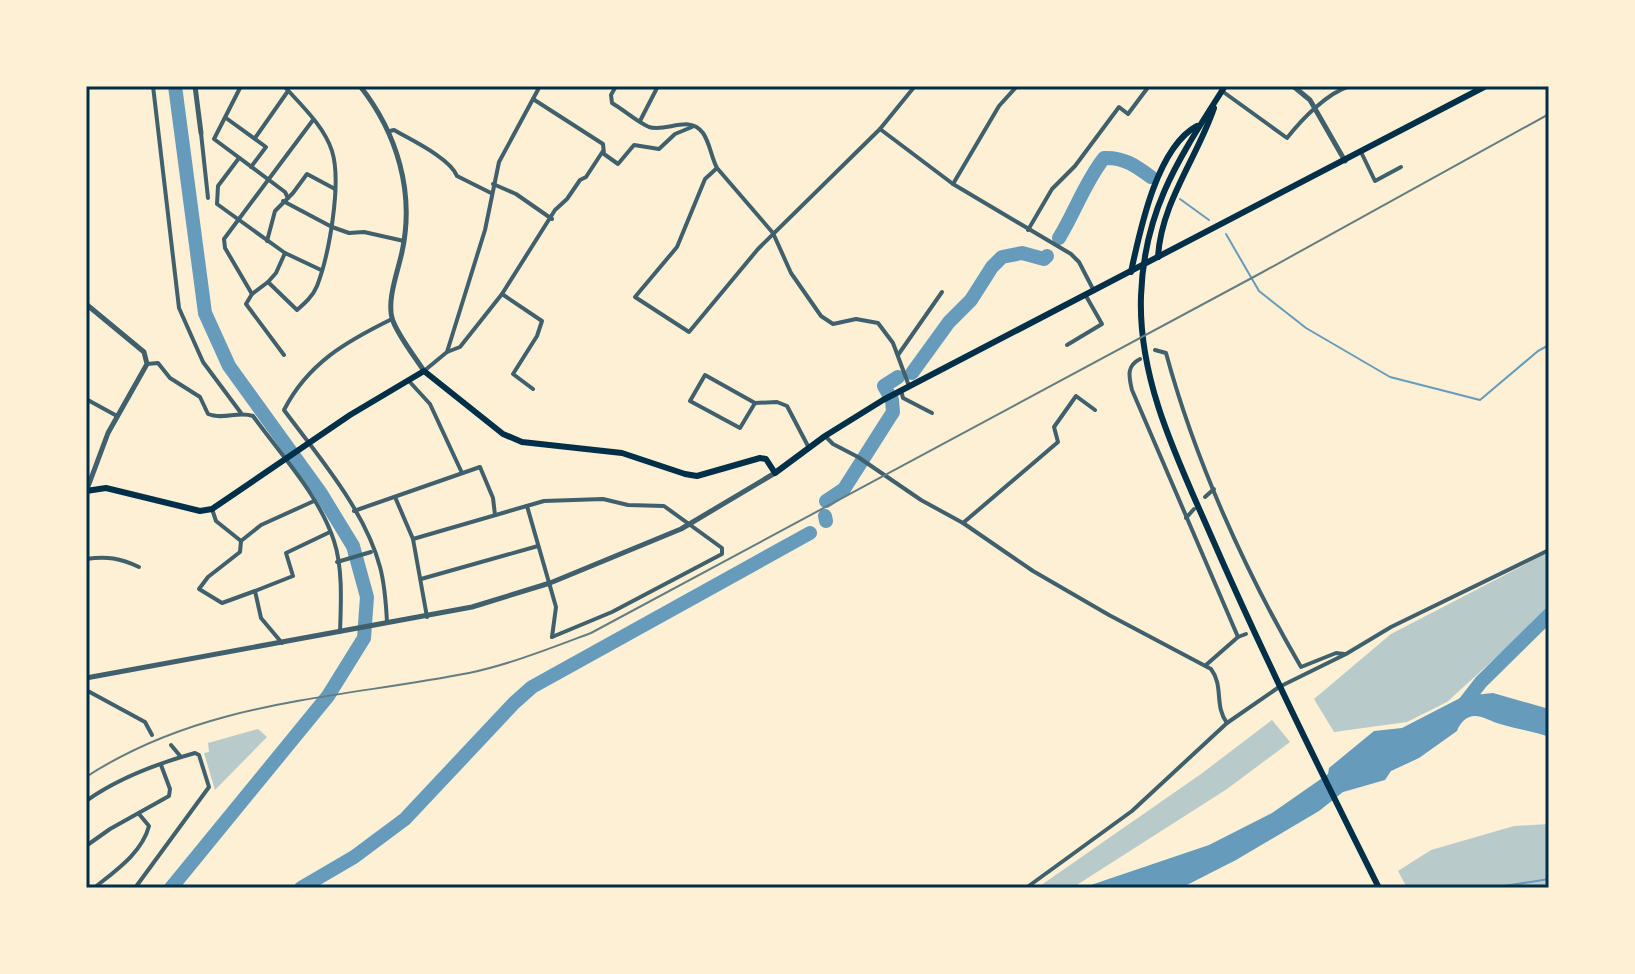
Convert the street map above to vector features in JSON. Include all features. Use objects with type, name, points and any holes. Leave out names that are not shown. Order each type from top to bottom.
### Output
[{"type":"main road","points":[[86,492],[106,488],[200,511],[212,509],[308,443],[424,371],[503,434],[515,440],[551,447],[622,453],[697,476],[760,458],[766,459],[775,473],[825,436],[883,400],[1486,86]]},
{"type":"main road","points":[[1221,91],[1169,176],[1158,202],[1146,251],[1141,298],[1144,349],[1153,391],[1174,449],[1279,687],[1379,888]]},
{"type":"main road","points":[[1158,257],[1159,240],[1168,212],[1185,171],[1205,136],[1221,91]]},
{"type":"main road","points":[[1131,272],[1152,190],[1183,134],[1200,125]]},
{"type":"street","points":[[153,86],[179,308],[203,362],[241,413]]},
{"type":"street","points":[[195,86],[208,198]]},
{"type":"street","points":[[214,139],[241,86]]},
{"type":"street","points":[[360,86],[390,131],[401,166],[404,241],[392,301],[392,319],[424,371],[447,352],[460,347],[502,294],[555,210],[586,177],[603,151],[603,144],[533,99]]},
{"type":"street","points":[[447,352],[485,230],[499,162],[540,86]]},
{"type":"street","points":[[616,86],[611,95],[612,103],[651,128],[687,124],[705,135],[710,156],[717,168],[773,233],[791,273],[821,316],[833,324],[856,319],[878,323],[887,332],[909,386]]},
{"type":"street","points":[[640,121],[658,86]]},
{"type":"street","points":[[717,168],[705,179],[677,247],[635,297],[689,332],[773,233],[880,129],[915,86]]},
{"type":"street","points":[[953,184],[999,106],[1017,86]]},
{"type":"street","points":[[1028,230],[1052,189],[1075,166],[1119,107],[1128,114],[1149,86]]},
{"type":"street","points":[[1293,86],[1310,100],[1345,161]]},
{"type":"street","points":[[1221,91],[1287,138],[1303,117],[1337,90],[1350,86]]},
{"type":"street","points":[[255,138],[286,88],[331,148],[336,169],[332,227],[316,288],[297,310],[268,282]]},
{"type":"street","points":[[225,117],[266,147],[251,167]]},
{"type":"street","points":[[252,294],[225,248],[224,239],[313,120]]},
{"type":"street","points":[[603,151],[618,164],[634,145],[659,149],[675,134],[694,126]]},
{"type":"street","points":[[880,129],[953,184],[1071,254],[1079,262],[1094,291]]},
{"type":"street","points":[[390,131],[394,130],[445,161],[454,168],[457,176],[491,193]]},
{"type":"street","points":[[201,133],[214,139],[285,192],[286,200]]},
{"type":"street","points":[[1361,152],[1375,181],[1401,167]]},
{"type":"street","points":[[239,158],[218,186],[217,204],[285,253],[321,270]]},
{"type":"street","points":[[267,241],[275,211],[307,174],[335,189]]},
{"type":"street","points":[[493,184],[516,194],[552,219]]},
{"type":"street","points":[[286,200],[332,227],[349,233],[364,232],[404,241]]},
{"type":"street","points":[[284,355],[246,304],[252,294],[268,282],[285,253]]},
{"type":"street","points":[[897,356],[942,292]]},
{"type":"street","points":[[502,294],[542,321],[537,336],[513,374],[533,389]]},
{"type":"street","points":[[1067,345],[1102,324],[1086,296]]},
{"type":"street","points":[[86,304],[144,352],[147,364],[117,416],[86,492]]},
{"type":"street","points":[[388,623],[380,568],[354,511],[284,410],[295,389],[318,363],[337,347],[392,319]]},
{"type":"street","points":[[1155,350],[1166,353],[1214,489],[1275,622],[1301,667],[1336,653],[1346,654]]},
{"type":"street","points":[[1140,359],[1133,362],[1128,372],[1132,390],[1238,637]]},
{"type":"street","points":[[147,364],[158,363],[170,378],[200,397],[208,414],[215,417],[241,413],[253,416],[286,458],[314,501],[334,542],[343,600],[340,632]]},
{"type":"street","points":[[755,403],[740,428],[690,401],[705,375],[755,403],[777,402],[787,406],[809,448]]},
{"type":"street","points":[[408,380],[430,404],[462,473]]},
{"type":"street","points":[[898,392],[903,398],[932,413]]},
{"type":"street","points":[[963,523],[1058,442],[1054,427],[1076,396],[1095,410]]},
{"type":"street","points":[[86,399],[117,416]]},
{"type":"street","points":[[825,436],[1033,571],[1206,665],[1216,674],[1219,706],[1227,723]]},
{"type":"street","points":[[354,511],[480,467],[493,498],[495,515]]},
{"type":"street","points":[[86,678],[472,607],[550,583],[688,525],[775,473]]},
{"type":"street","points":[[1205,497],[1214,489]]},
{"type":"street","points":[[395,496],[413,539],[427,617]]},
{"type":"street","points":[[413,539],[544,501],[603,499],[628,505],[664,506],[722,548],[722,554],[612,612],[552,637],[556,607],[527,506]]},
{"type":"street","points":[[314,501],[261,525],[241,541],[240,552],[208,577],[199,589],[222,603],[293,576],[286,553],[330,532]]},
{"type":"street","points":[[212,509],[216,521],[241,541]]},
{"type":"street","points":[[1186,518],[1194,509]]},
{"type":"street","points":[[420,579],[538,546]]},
{"type":"street","points":[[1026,888],[1132,811],[1227,723],[1279,687],[1346,654],[1391,627],[1549,550]]},
{"type":"street","points":[[337,562],[371,552]]},
{"type":"street","points":[[86,559],[105,556],[139,567]]},
{"type":"street","points":[[255,591],[261,618],[283,643]]},
{"type":"street","points":[[1265,626],[1275,622]]},
{"type":"street","points":[[1206,665],[1238,637],[1246,634]]},
{"type":"street","points":[[86,690],[145,722],[152,735]]},
{"type":"street","points":[[171,745],[181,757]]},
{"type":"street","points":[[86,801],[161,765],[195,753],[199,755],[209,787],[135,888]]},
{"type":"street","points":[[86,846],[169,796],[170,789],[161,765]]},
{"type":"street","points":[[94,888],[126,863],[147,834],[149,826],[139,814]]},
{"type":"shaded area","points":[[1549,552],[1549,609],[1447,702],[1407,722],[1334,732],[1314,699],[1391,634]]},
{"type":"shaded area","points":[[1272,720],[1290,742],[1227,789],[1072,888],[1037,888],[1201,774]]},
{"type":"shaded area","points":[[258,729],[267,737],[215,790],[204,753],[209,752],[208,743]]},
{"type":"shaded area","points":[[1549,824],[1549,884],[1523,888],[1407,888],[1398,871],[1431,850],[1514,826]]},
{"type":"water","points":[[1493,693],[1549,709],[1549,737],[1481,717],[1469,717],[1457,731],[1419,758],[1391,771],[1385,780],[1343,792],[1319,811],[1181,888],[1082,888],[1209,845],[1272,813],[1328,774],[1329,768],[1374,731],[1402,728],[1464,696]]},
{"type":"waterway","points":[[171,888],[328,696],[364,638],[367,597],[353,546],[320,492],[229,366],[205,313],[175,86]]},
{"type":"waterway","points":[[1059,238],[1104,158],[1124,161],[1151,177]]},
{"type":"waterway","points":[[1180,199],[1209,220]]},
{"type":"waterway","points":[[1226,234],[1259,291],[1306,328],[1390,377],[1480,400],[1549,345]]},
{"type":"waterway","points":[[912,373],[1002,257],[1022,253],[1044,259],[1047,256]]},
{"type":"waterway","points":[[826,501],[844,489],[893,412],[892,400],[884,386],[898,377]]},
{"type":"waterway","points":[[825,516],[826,521]]},
{"type":"waterway","points":[[301,888],[354,857],[405,819],[532,687],[810,533]]},
{"type":"waterway","points":[[1460,709],[1481,682],[1549,615]]},
{"type":"waterway","points":[[1492,888],[1549,879]]},
{"type":"railway","points":[[86,777],[131,751],[224,717],[320,697],[469,673],[591,633],[1261,273],[1549,114]]}]
